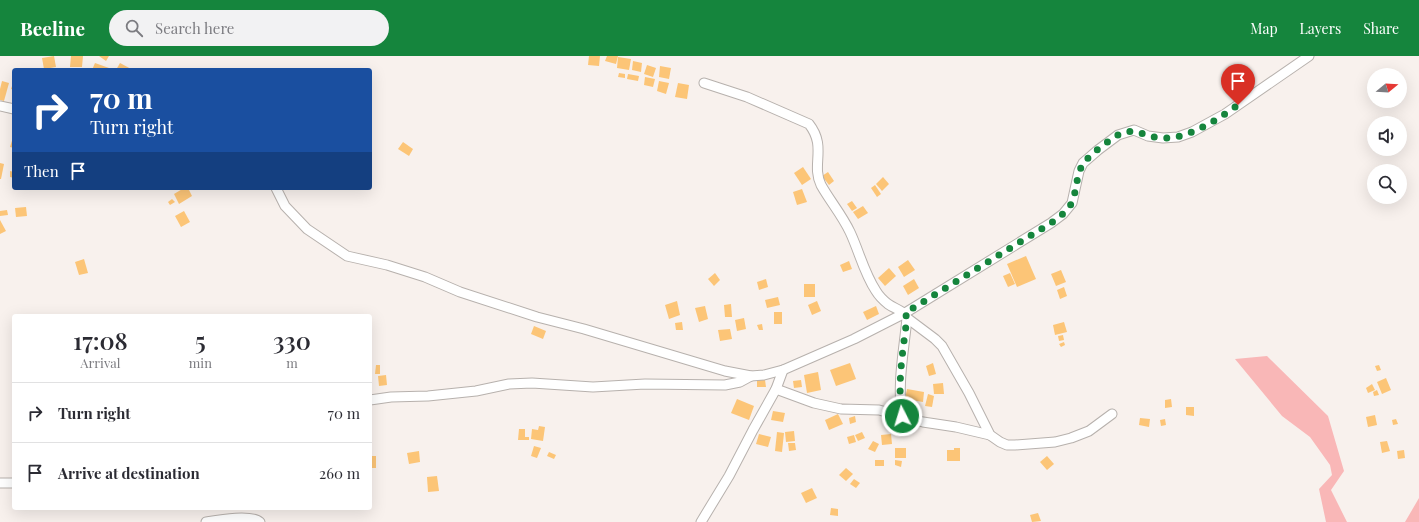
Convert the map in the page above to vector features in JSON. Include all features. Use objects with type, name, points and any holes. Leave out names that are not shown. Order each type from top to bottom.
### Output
[{"type":"street","points":[[277,190],[285,206],[307,229],[347,256],[387,265],[425,277],[460,292],[537,317],[584,329],[725,371],[751,376],[764,375],[783,370],[906,315],[1044,227],[1063,214],[1072,203],[1079,171],[1083,163],[1118,135],[1134,130],[1148,136],[1164,138],[1178,137],[1192,132],[1225,114],[1309,56]]},
{"type":"street","points":[[704,83],[747,97],[809,124],[814,130],[819,152],[817,173],[822,187],[848,228],[876,291],[888,304],[906,315],[942,346],[969,393],[990,435]]},
{"type":"street","points":[[0,106],[12,109]]},
{"type":"street","points":[[902,416],[900,405],[906,315]]},
{"type":"street","points":[[701,522],[729,476],[752,430],[776,389],[783,370]]},
{"type":"street","points":[[372,400],[476,391],[510,384],[532,383],[593,387],[645,384],[725,385],[740,382],[751,376]]},
{"type":"street","points":[[776,389],[814,403],[841,409],[879,410],[923,422],[956,427],[990,435],[1000,442],[1015,446],[1055,442],[1071,438],[1089,431],[1112,414]]},
{"type":"street","points":[[0,483],[12,483]]},
{"type":"street","points":[[206,522],[220,519],[243,518],[257,519],[260,522]]},
{"type":"shaded area","points":[[1267,356],[1328,416],[1344,471],[1331,490],[1347,522],[1326,522],[1319,489],[1332,475],[1330,465],[1310,437],[1282,416],[1235,359]]},
{"type":"shaded area","points":[[1419,498],[1419,522],[1405,522]]},
{"type":"building","points":[[54,56],[56,67],[44,68],[42,58]]},
{"type":"building","points":[[71,56],[83,56],[82,67],[70,67]]},
{"type":"building","points":[[99,56],[109,56],[106,61]]},
{"type":"building","points":[[589,56],[600,56],[599,66],[588,65]]},
{"type":"building","points":[[607,56],[618,56],[616,64],[605,61]]},
{"type":"building","points":[[618,57],[631,59],[629,70],[617,68]]},
{"type":"building","points":[[633,61],[642,63],[641,72],[632,70]]},
{"type":"building","points":[[95,63],[109,68],[93,68]]},
{"type":"building","points":[[120,63],[129,68],[117,68]]},
{"type":"building","points":[[647,65],[656,68],[653,77],[644,74]]},
{"type":"building","points":[[660,66],[671,68],[669,79],[659,77]]},
{"type":"building","points":[[619,73],[625,74],[625,78],[618,77]]},
{"type":"building","points":[[628,74],[639,76],[638,81],[627,79]]},
{"type":"building","points":[[645,77],[655,79],[653,87],[644,85]]},
{"type":"building","points":[[2,81],[9,83],[4,101],[0,100]]},
{"type":"building","points":[[659,81],[669,83],[666,94],[657,91]]},
{"type":"building","points":[[678,83],[689,85],[687,99],[675,97]]},
{"type":"building","points":[[403,142],[413,149],[409,156],[398,149]]},
{"type":"building","points":[[0,163],[4,164],[1,179],[0,179]]},
{"type":"building","points":[[803,167],[811,179],[802,185],[794,173]]},
{"type":"building","points":[[10,171],[12,172],[12,178],[10,177]]},
{"type":"building","points":[[828,172],[834,181],[829,185],[822,176]]},
{"type":"building","points":[[883,177],[889,184],[882,191],[876,184]]},
{"type":"building","points":[[875,185],[881,194],[877,197],[871,188]]},
{"type":"building","points":[[802,189],[807,202],[797,205],[793,192]]},
{"type":"building","points":[[181,190],[189,190],[192,196],[179,204],[174,194]]},
{"type":"building","points":[[172,199],[175,202],[170,205],[168,202]]},
{"type":"building","points":[[852,201],[857,208],[852,211],[847,204]]},
{"type":"building","points":[[863,206],[868,213],[858,219],[853,212]]},
{"type":"building","points":[[26,207],[27,216],[16,217],[15,208]]},
{"type":"building","points":[[7,210],[8,215],[0,216],[0,211]]},
{"type":"building","points":[[184,211],[190,222],[181,227],[175,216]]},
{"type":"building","points":[[0,220],[6,231],[0,234]]},
{"type":"building","points":[[1026,256],[1036,279],[1017,287],[1007,264]]},
{"type":"building","points":[[84,259],[88,273],[79,275],[75,262]]},
{"type":"building","points":[[908,260],[915,270],[904,277],[898,267]]},
{"type":"building","points":[[849,261],[852,269],[843,272],[840,265]]},
{"type":"building","points":[[889,268],[896,276],[885,286],[878,278]]},
{"type":"building","points":[[1061,270],[1066,282],[1056,286],[1051,274]]},
{"type":"building","points":[[715,273],[720,280],[714,286],[708,279]]},
{"type":"building","points":[[1010,273],[1015,284],[1008,287],[1003,276]]},
{"type":"building","points":[[766,279],[768,287],[759,290],[757,282]]},
{"type":"building","points":[[914,279],[919,288],[908,295],[903,286]]},
{"type":"building","points":[[804,284],[815,284],[815,297],[804,297]]},
{"type":"building","points":[[1064,287],[1067,296],[1060,299],[1057,290]]},
{"type":"building","points":[[778,297],[780,305],[767,308],[765,300]]},
{"type":"building","points":[[677,301],[680,315],[669,319],[665,305]]},
{"type":"building","points":[[817,301],[821,311],[812,315],[808,305]]},
{"type":"building","points":[[731,304],[732,317],[725,317],[724,305]]},
{"type":"building","points":[[705,306],[708,319],[699,322],[695,308]]},
{"type":"building","points":[[876,306],[879,314],[867,320],[863,312]]},
{"type":"building","points":[[774,312],[782,312],[782,324],[774,324]]},
{"type":"building","points":[[744,318],[746,329],[737,331],[735,320]]},
{"type":"building","points":[[682,322],[683,330],[676,330],[675,323]]},
{"type":"building","points":[[1064,322],[1067,332],[1055,335],[1053,325]]},
{"type":"building","points":[[762,324],[763,330],[759,330],[757,325]]},
{"type":"building","points":[[534,326],[546,331],[543,339],[531,334]]},
{"type":"building","points":[[730,329],[732,339],[720,341],[718,330]]},
{"type":"building","points":[[1063,335],[1064,340],[1059,341],[1058,336]]},
{"type":"building","points":[[1064,342],[1065,345],[1061,347],[1059,344]]},
{"type":"building","points":[[850,363],[856,379],[836,386],[830,370]]},
{"type":"building","points":[[933,363],[936,374],[929,376],[926,366]]},
{"type":"building","points":[[376,365],[380,365],[380,374],[375,374]]},
{"type":"building","points":[[1379,365],[1381,370],[1377,371],[1375,366]]},
{"type":"building","points":[[818,372],[821,390],[807,393],[804,375]]},
{"type":"building","points":[[386,375],[387,385],[379,386],[378,376]]},
{"type":"building","points":[[1386,378],[1391,390],[1382,394],[1377,382]]},
{"type":"building","points":[[757,380],[765,380],[766,387],[757,387]]},
{"type":"building","points":[[801,380],[802,387],[794,388],[793,381]]},
{"type":"building","points":[[943,383],[944,394],[934,394],[933,384]]},
{"type":"building","points":[[1372,384],[1375,390],[1368,393],[1366,388]]},
{"type":"building","points":[[907,389],[924,392],[923,402],[905,399]]},
{"type":"building","points":[[1377,390],[1379,395],[1374,396],[1373,392]]},
{"type":"building","points":[[928,394],[934,396],[932,407],[925,406]]},
{"type":"building","points":[[737,399],[754,406],[749,420],[731,413]]},
{"type":"building","points":[[1171,399],[1172,407],[1165,408],[1165,400]]},
{"type":"building","points":[[911,401],[915,403],[911,410],[907,408]]},
{"type":"building","points":[[1186,407],[1194,407],[1194,416],[1186,415]]},
{"type":"building","points":[[773,411],[785,413],[783,422],[771,420]]},
{"type":"building","points":[[838,414],[843,424],[829,430],[825,420]]},
{"type":"building","points":[[1375,415],[1377,425],[1368,427],[1366,417]]},
{"type":"building","points":[[855,416],[856,422],[850,424],[849,418]]},
{"type":"building","points":[[1140,418],[1150,419],[1149,427],[1139,425]]},
{"type":"building","points":[[1165,419],[1166,425],[1161,426],[1160,420]]},
{"type":"building","points":[[1396,419],[1398,424],[1393,425],[1392,420]]},
{"type":"building","points":[[539,426],[545,427],[543,441],[531,439],[532,429],[538,430]]},
{"type":"building","points":[[519,429],[525,429],[525,437],[529,437],[529,440],[518,440]]},
{"type":"building","points":[[794,431],[795,441],[786,442],[785,432]]},
{"type":"building","points":[[777,432],[784,433],[782,452],[775,451]]},
{"type":"building","points":[[862,432],[865,438],[858,441],[855,435]]},
{"type":"building","points":[[759,434],[771,437],[768,447],[756,444]]},
{"type":"building","points":[[891,434],[892,444],[882,445],[881,435]]},
{"type":"building","points":[[854,435],[856,442],[849,444],[847,437]]},
{"type":"building","points":[[873,441],[879,444],[875,452],[868,449]]},
{"type":"building","points":[[1387,441],[1390,451],[1382,453],[1380,442]]},
{"type":"building","points":[[788,443],[795,443],[796,450],[789,451]]},
{"type":"building","points":[[534,446],[541,448],[537,458],[531,456]]},
{"type":"building","points":[[895,448],[906,448],[906,458],[895,458]]},
{"type":"building","points":[[954,448],[960,448],[960,461],[947,461],[947,450],[954,450]]},
{"type":"building","points":[[1404,450],[1405,458],[1398,459],[1397,451]]},
{"type":"building","points":[[419,451],[420,462],[409,464],[407,453]]},
{"type":"building","points":[[549,452],[556,455],[554,459],[547,456]]},
{"type":"building","points":[[372,456],[376,456],[376,468],[372,468]]},
{"type":"building","points":[[1047,456],[1054,464],[1047,470],[1040,462]]},
{"type":"building","points":[[875,460],[884,460],[884,466],[875,466]]},
{"type":"building","points":[[895,460],[902,461],[901,467],[895,465]]},
{"type":"building","points":[[846,468],[853,474],[846,481],[839,475]]},
{"type":"building","points":[[437,476],[439,491],[428,492],[427,477]]},
{"type":"building","points":[[854,479],[860,483],[856,488],[850,484]]},
{"type":"building","points":[[812,488],[817,498],[806,503],[801,493]]},
{"type":"building","points":[[831,508],[838,509],[838,516],[830,515]]},
{"type":"building","points":[[1038,513],[1041,521],[1032,522],[1030,515]]},
{"type":"route","points":[[902,416],[900,405],[907,318],[905,313],[1051,223],[1063,214],[1072,203],[1079,171],[1083,163],[1118,135],[1134,130],[1148,136],[1164,138],[1178,137],[1192,132],[1238,105]]}]
